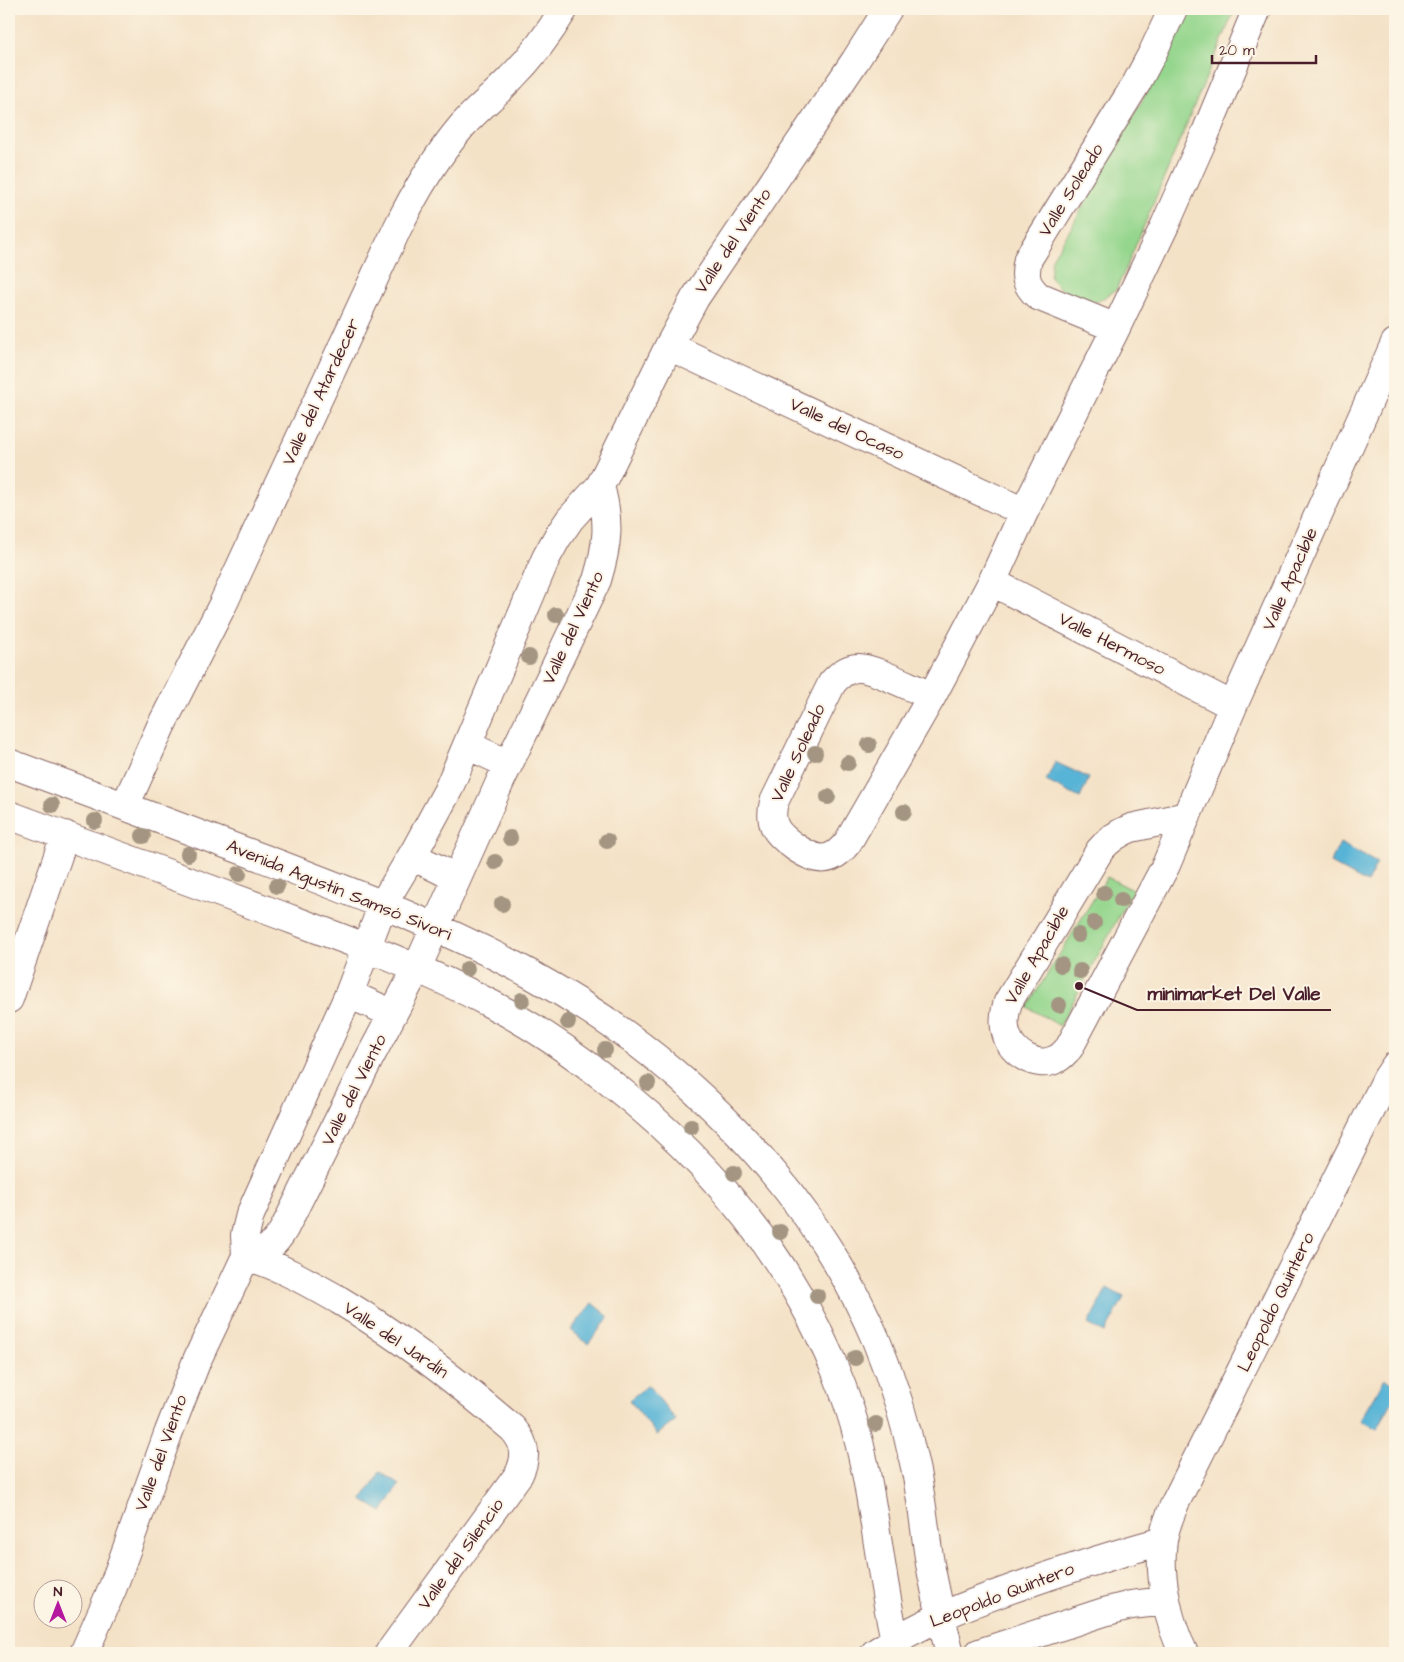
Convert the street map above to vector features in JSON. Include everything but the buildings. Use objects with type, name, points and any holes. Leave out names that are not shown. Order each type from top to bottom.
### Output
[{"type":"street","name":"Valle del Atardecer","points":[[125,806],[161,726],[223,604],[417,188],[442,151],[462,126],[511,78],[535,51],[564,9]]},
{"type":"street","name":"Valle del Viento","points":[[84,1653],[113,1587],[168,1434],[197,1360],[246,1256],[245,1235],[250,1215],[349,994],[383,904],[448,790],[546,558],[570,519],[600,486],[669,346],[695,298],[888,9]]},
{"type":"street","name":"Valle Soleado","points":[[1116,328],[1038,296],[1030,289],[1025,271],[1028,259],[1136,84],[1154,52],[1173,9]]},
{"type":"street","name":"Valle Soleado","points":[[932,696],[867,668],[849,669],[839,674],[832,683],[774,802],[772,821],[781,837],[807,855],[816,858],[825,859],[836,855],[853,833],[932,696],[992,582],[1024,512],[1165,225],[1257,9]]},
{"type":"street","name":"Valle Apacible","points":[[1187,816],[1131,828],[1107,842],[1100,850],[1008,1002],[1004,1020],[1005,1029],[1008,1039],[1019,1053],[1032,1061],[1043,1063],[1053,1061],[1062,1056],[1069,1048],[1166,864],[1187,816],[1233,706],[1395,343]]},
{"type":"street","name":"Valle del Ocaso","points":[[669,346],[1024,512]]},
{"type":"street","name":"Valle del Viento","points":[[246,1256],[266,1250],[277,1241],[392,1014],[418,968],[508,764],[597,580],[605,555],[607,529],[606,507],[600,486]]},
{"type":"street","name":"Valle Hermoso","points":[[992,582],[1233,706]]},
{"type":"street","points":[[467,745],[508,764]]},
{"type":"street","name":"Avenida Agustín Samsó Sivori","points":[[9,763],[383,904],[436,927],[528,973],[569,996],[657,1058],[702,1097],[745,1140],[810,1220],[839,1264],[859,1302],[892,1382],[905,1424],[915,1467],[940,1616],[950,1653]]},
{"type":"street","points":[[9,814],[367,947],[418,968],[493,1005],[541,1033],[587,1064],[630,1098],[675,1138],[716,1181],[755,1227],[805,1304],[825,1346],[843,1389],[858,1434],[869,1481],[889,1649]]},
{"type":"street","points":[[9,999],[65,835]]},
{"type":"street","points":[[412,856],[457,878]]},
{"type":"street","name":"Valle del Viento","points":[[349,994],[392,1014]]},
{"type":"street","name":"Leopoldo Quintero","points":[[1184,1653],[1170,1622],[1166,1600],[1162,1565],[1163,1541],[1168,1522],[1175,1503],[1387,1078],[1395,1066]]},
{"type":"street","name":"Valle del Jardín","points":[[246,1256],[264,1261],[301,1278],[360,1313],[418,1352],[467,1389],[514,1429],[525,1451]]},
{"type":"street","name":"Valle del Silencio","points":[[389,1653],[519,1474],[525,1460],[525,1451]]},
{"type":"street","name":"Leopoldo Quintero","points":[[889,1649],[940,1616],[1080,1565],[1163,1541]]},
{"type":"street","points":[[979,1653],[1104,1612],[1131,1605],[1166,1600]]},
{"type":"green space","points":[[1193,9],[1235,9],[1127,266],[1116,290],[1097,302],[1064,292],[1050,278],[1052,258],[1067,235]]},
{"type":"green space","points":[[1107,877],[1133,890],[1060,1026],[1027,1007]]},
{"type":"water","points":[[1055,762],[1089,778],[1080,798],[1046,781]]},
{"type":"water","points":[[1340,843],[1377,863],[1367,883],[1330,863]]},
{"type":"water","points":[[1107,1288],[1124,1297],[1105,1333],[1088,1324]]},
{"type":"water","points":[[592,1303],[609,1317],[588,1344],[571,1330]]},
{"type":"water","points":[[1385,1378],[1395,1385],[1395,1397],[1377,1429],[1360,1420]]},
{"type":"water","points":[[648,1385],[676,1420],[657,1435],[629,1400]]},
{"type":"water","points":[[380,1472],[399,1485],[382,1512],[362,1500]]},
{"type":"place","name":"minimarket Del Valle","points":[[1079,986]]}]
